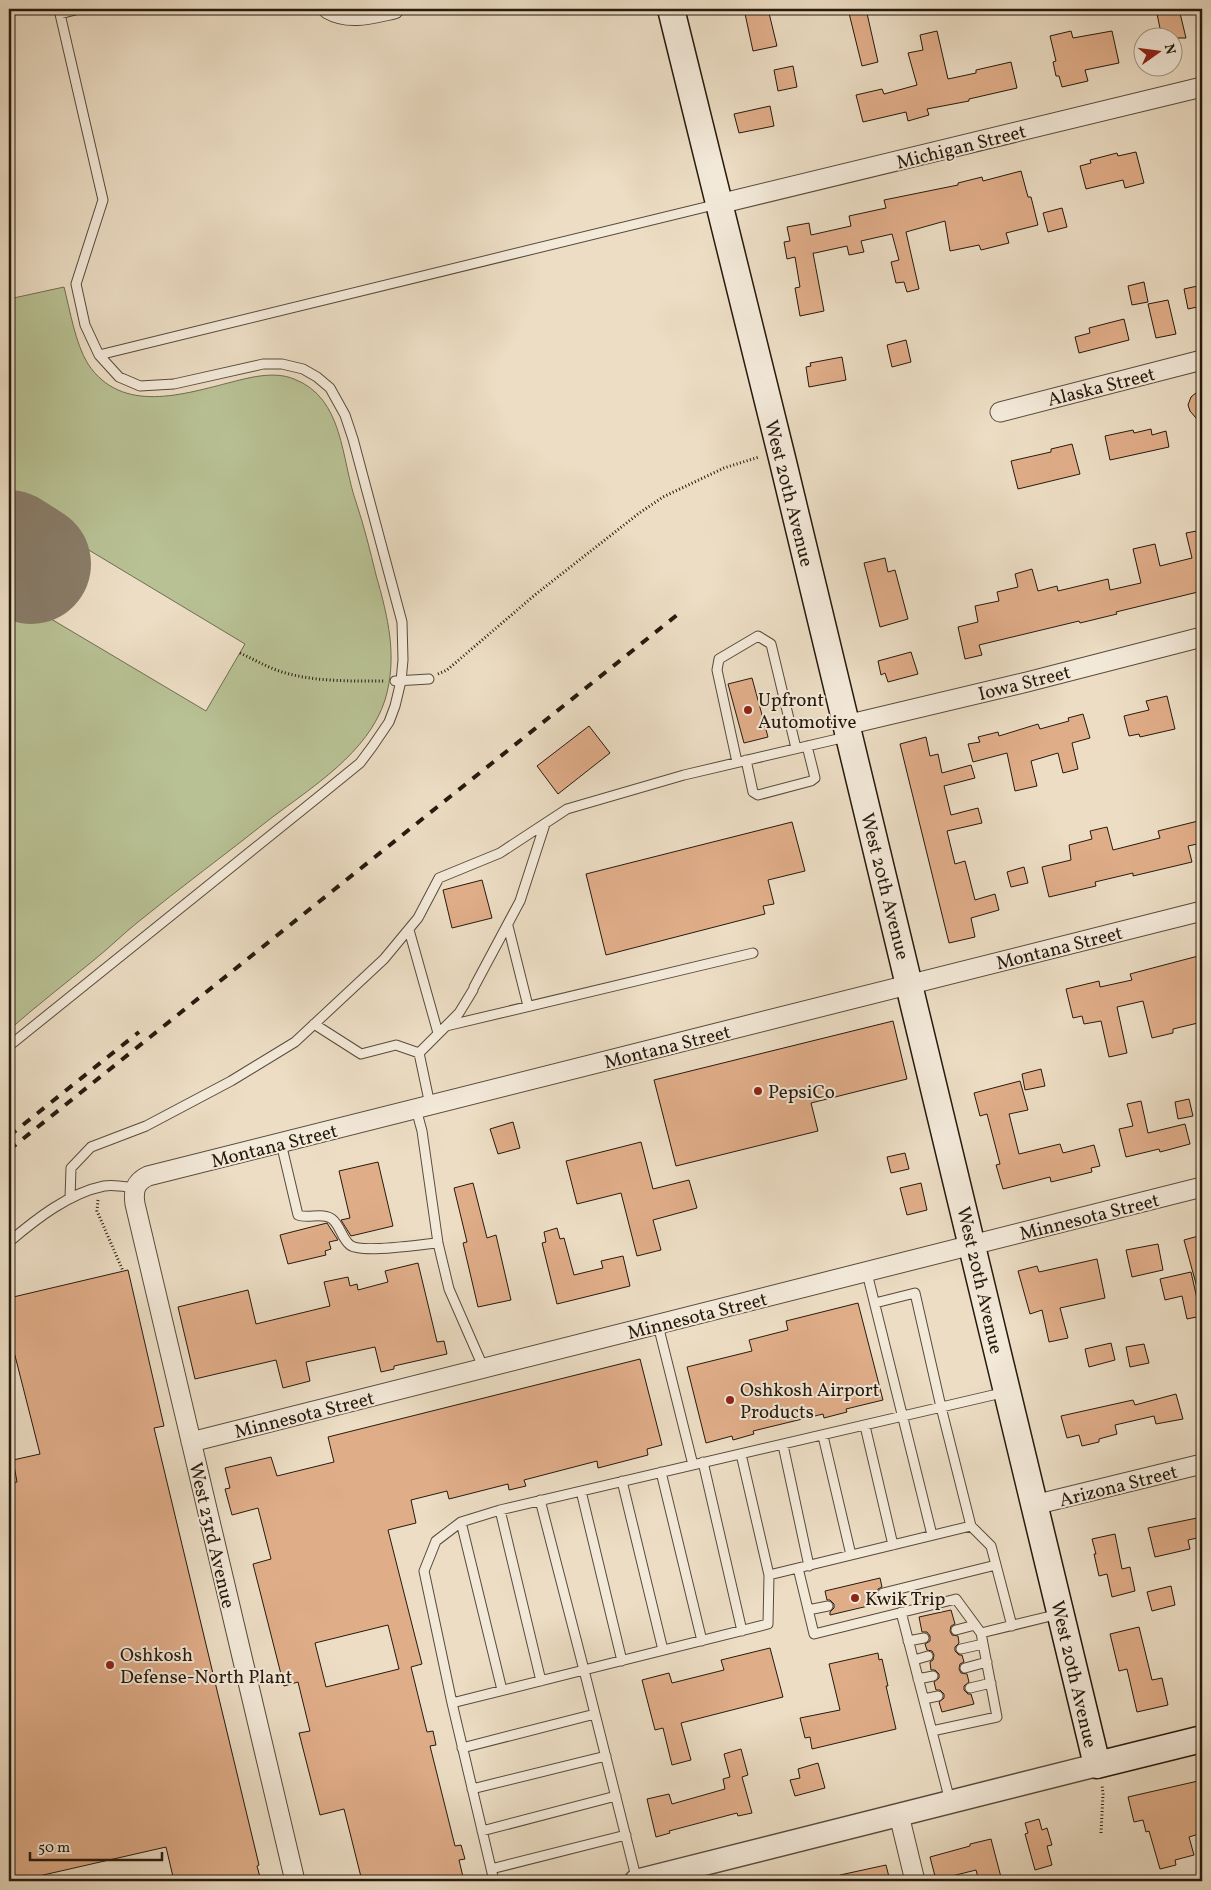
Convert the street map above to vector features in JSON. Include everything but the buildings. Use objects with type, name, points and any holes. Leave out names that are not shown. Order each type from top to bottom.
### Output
[{"type":"main road","name":"West 20th Avenue","points":[[671,9],[910,986],[1097,1764]]},
{"type":"main road","points":[[1097,1764],[1202,1739]]},
{"type":"street","points":[[328,9],[351,16],[369,15],[394,9]]},
{"type":"street","name":"Michigan Street","points":[[719,204],[1202,87]]},
{"type":"street","name":"Alaska Street","points":[[1000,412],[1202,360]]},
{"type":"street","name":"Iowa Street","points":[[847,731],[1202,636]]},
{"type":"street","name":"Montana Street","points":[[135,1188],[142,1179],[148,1176],[910,986],[1202,911]]},
{"type":"street","name":"Minnesota Street","points":[[190,1442],[1202,1187]]},
{"type":"street","name":"West 23rd Avenue","points":[[135,1188],[134,1204],[296,1881]]},
{"type":"street","name":"Arizona Street","points":[[1034,1505],[1202,1464]]},
{"type":"street","points":[[636,1881],[1097,1764]]},
{"type":"street","points":[[899,1815],[915,1881]]},
{"type":"lane","points":[[9,1046],[360,763],[389,722],[395,706],[403,660],[402,622],[353,439],[345,415],[330,388],[317,377],[302,369],[282,364],[264,364],[174,384],[140,386],[119,377],[99,355],[85,325],[76,284],[103,200],[60,14],[79,9]]},
{"type":"lane","points":[[99,355],[719,204]]},
{"type":"lane","points":[[736,762],[717,670],[719,659],[758,636],[771,644],[796,748]]},
{"type":"lane","points":[[398,681],[428,678]]},
{"type":"lane","points":[[70,1198],[71,1168],[91,1147],[146,1126],[231,1081],[295,1042],[384,959],[418,918],[439,878],[500,853],[567,809],[736,762],[807,746],[847,731]]},
{"type":"lane","points":[[746,760],[753,792],[758,795],[811,781],[815,778],[807,746]]},
{"type":"lane","points":[[484,1369],[449,1288],[438,1243],[422,1131],[423,1107],[419,1053],[459,1014],[474,989],[520,900],[545,824]]},
{"type":"lane","points":[[508,926],[528,1006]]},
{"type":"lane","points":[[409,930],[438,1034]]},
{"type":"lane","points":[[446,1026],[753,953]]},
{"type":"lane","points":[[314,1024],[361,1054],[396,1045],[419,1053]]},
{"type":"lane","points":[[281,1143],[298,1215],[303,1217],[322,1216],[332,1219],[350,1245],[363,1250],[438,1243]]},
{"type":"lane","points":[[9,1242],[70,1198],[105,1186],[135,1188]]},
{"type":"lane","points":[[867,1272],[932,1536]]},
{"type":"lane","points":[[875,1303],[915,1294],[971,1526],[991,1546],[1012,1626]]},
{"type":"lane","points":[[658,1325],[693,1465]]},
{"type":"lane","points":[[494,1881],[462,1748],[424,1571],[436,1541],[460,1522],[500,1510],[1007,1392]]},
{"type":"lane","points":[[865,1426],[893,1545]]},
{"type":"lane","points":[[823,1436],[851,1555]]},
{"type":"lane","points":[[783,1444],[809,1566]]},
{"type":"lane","points":[[452,1703],[768,1624],[768,1575],[741,1454]]},
{"type":"lane","points":[[703,1462],[742,1631]]},
{"type":"lane","points":[[661,1472],[702,1641]]},
{"type":"lane","points":[[622,1481],[663,1650]]},
{"type":"lane","points":[[581,1491],[622,1660]]},
{"type":"lane","points":[[540,1500],[626,1835],[636,1881]]},
{"type":"lane","points":[[500,1510],[541,1681]]},
{"type":"lane","points":[[460,1522],[502,1690]]},
{"type":"lane","points":[[768,1575],[971,1526]]},
{"type":"lane","points":[[883,1593],[996,1565]]},
{"type":"lane","points":[[798,1568],[814,1634],[956,1599],[981,1633],[997,1717],[932,1731]]},
{"type":"lane","points":[[808,1610],[828,1606]]},
{"type":"lane","points":[[901,1612],[950,1802]]},
{"type":"lane","points":[[981,1633],[1061,1613]]},
{"type":"lane","points":[[956,1630],[975,1625]]},
{"type":"lane","points":[[908,1641],[924,1638]]},
{"type":"lane","points":[[960,1649],[983,1644]]},
{"type":"lane","points":[[914,1660],[928,1656]]},
{"type":"lane","points":[[965,1668],[987,1662]]},
{"type":"lane","points":[[918,1679],[933,1676]]},
{"type":"lane","points":[[970,1688],[991,1684]]},
{"type":"lane","points":[[924,1700],[938,1696]]},
{"type":"lane","points":[[462,1748],[595,1714]]},
{"type":"lane","points":[[472,1789],[606,1756]]},
{"type":"lane","points":[[482,1831],[616,1796]]},
{"type":"lane","points":[[491,1869],[626,1835]]},
{"type":"path","points":[[428,678],[447,670],[536,594],[638,514],[663,497],[724,468],[760,457]]},
{"type":"path","points":[[240,653],[296,676],[318,679],[398,681]]},
{"type":"path","points":[[100,1188],[97,1211],[124,1271]]},
{"type":"path","points":[[1097,1764],[1103,1794],[1101,1833]]},
{"type":"green space","points":[[64,287],[83,356],[102,380],[118,390],[136,395],[155,397],[194,391],[255,377],[279,375],[294,379],[310,388],[323,400],[332,415],[343,449],[388,622],[391,668],[385,700],[377,719],[352,753],[320,781],[154,909],[9,1030],[9,594],[206,711],[245,644],[9,502],[9,299]]},
{"type":"runway","points":[[9,550],[31,564]]},
{"type":"railway","points":[[9,1150],[682,611]]},
{"type":"railway","points":[[9,1136],[139,1032]]},
{"type":"place","name":"Upfront Automotive","points":[[748,710]]},
{"type":"place","name":"PepsiCo","points":[[758,1091]]},
{"type":"place","name":"Oshkosh Airport Products","points":[[730,1400]]},
{"type":"place","name":"Kwik Trip","points":[[855,1598]]},
{"type":"place","name":"Oshkosh Defense-North Plant","points":[[110,1665]]}]
